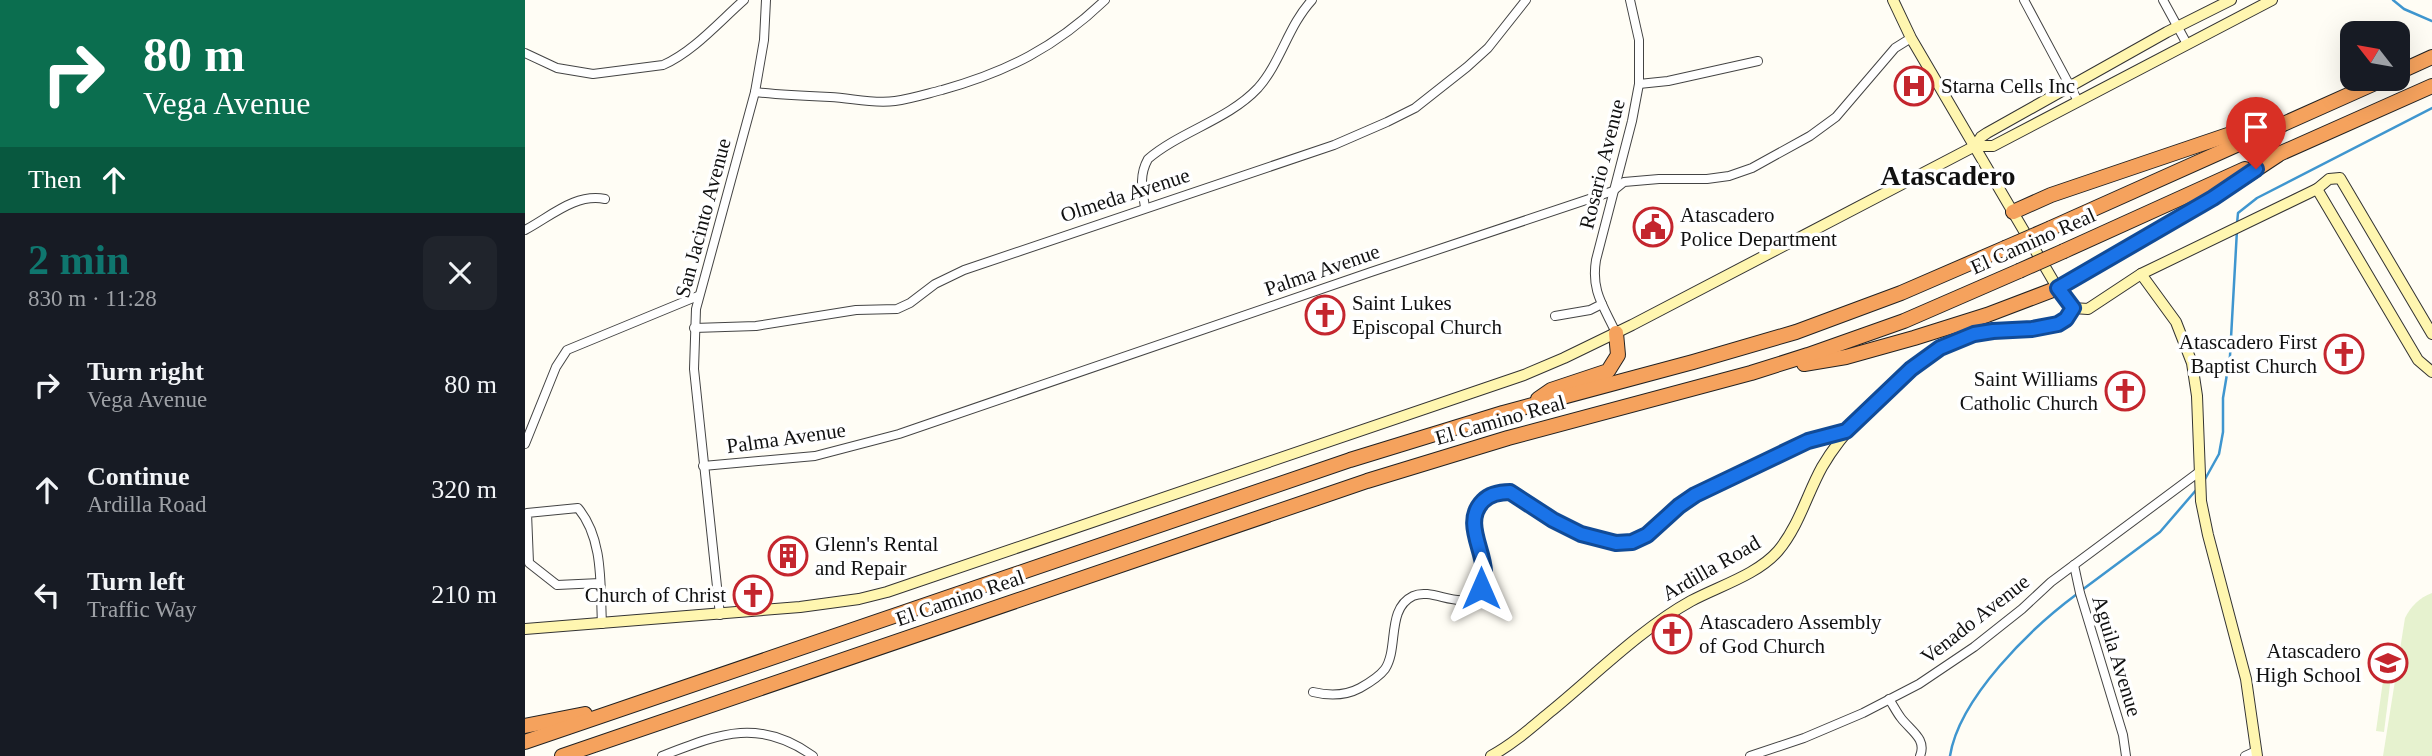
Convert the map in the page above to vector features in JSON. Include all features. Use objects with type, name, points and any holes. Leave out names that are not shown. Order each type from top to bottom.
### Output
[{"type":"highway","points":[[2410,67],[2432,57]]},
{"type":"highway","name":"El Camino Real","points":[[562,756],[1417,465],[1751,373],[1891,326],[2432,86]]},
{"type":"highway","name":"El Camino Real","points":[[525,742],[1350,460],[1528,406],[1796,332],[1901,293],[2357,91]]},
{"type":"highway","points":[[2014,212],[2051,195],[2111,174],[2343,97]]},
{"type":"highway","points":[[1751,373],[1846,357],[1951,327],[2058,288],[2213,198],[2278,155]]},
{"type":"highway","points":[[1528,406],[1551,390],[1608,371],[1618,355],[1616,333]]},
{"type":"highway","points":[[525,726],[648,700]]},
{"type":"highway","points":[[585,756],[641,729]]},
{"type":"street","points":[[525,53],[557,68],[593,74],[663,65],[674,61],[744,0]]},
{"type":"street","name":"San Jacinto Avenue","points":[[720,615],[694,369],[694,328],[698,296],[755,92],[764,40],[766,0]]},
{"type":"street","points":[[755,92],[869,102],[895,101],[924,95],[1014,66],[1069,30],[1105,0]]},
{"type":"street","points":[[1145,207],[1141,177],[1148,159],[1237,105],[1256,89],[1273,65],[1296,21],[1312,0]]},
{"type":"street","name":"Olmeda Avenue","points":[[694,328],[756,326],[856,310],[897,309],[910,303],[935,284],[964,270],[1334,145],[1415,108],[1442,88],[1488,48],[1526,0]]},
{"type":"street","name":"Rosario Avenue","points":[[1616,333],[1594,286],[1594,273],[1639,83],[1639,40],[1630,0]]},
{"type":"street","points":[[1884,0],[1911,38],[2058,288],[2073,308]]},
{"type":"street","points":[[1893,0],[1902,16],[1903,25]]},
{"type":"street","points":[[2024,0],[2078,101]]},
{"type":"street","points":[[2163,0],[2186,44]]},
{"type":"street","name":"El Camino Real","points":[[1975,146],[1980,137],[2231,0]]},
{"type":"street","name":"El Camino Real","points":[[525,629],[720,615],[833,603],[887,593],[1524,375],[1616,333],[1975,146],[1993,146],[2272,0]]},
{"type":"street","name":"Palma Avenue","points":[[703,466],[815,456],[899,434],[1371,271],[1613,191],[1624,182],[1659,179],[1707,180],[1752,168],[1810,136],[1836,117],[1895,48],[1911,38]]},
{"type":"street","points":[[1639,83],[1668,81],[1758,61]]},
{"type":"street","name":"Ardilla Road","points":[[1491,756],[1522,736],[1661,621],[1693,600],[1758,567],[1775,554],[1793,530],[1821,469],[1846,431],[1911,369],[1940,348],[1974,334],[2058,324],[2066,319],[2073,308],[2088,309],[2141,274],[2317,189],[2329,179],[2340,178],[2432,334]]},
{"type":"street","points":[[2317,189],[2418,360],[2432,372]]},
{"type":"street","points":[[525,230],[576,200],[590,197],[604,199]]},
{"type":"street","points":[[2141,274],[2169,311],[2188,350],[2197,396],[2199,472],[2204,520],[2242,664],[2253,754]]},
{"type":"street","points":[[525,444],[555,368],[567,350],[698,296]]},
{"type":"street","points":[[1555,316],[1590,310],[1602,304]]},
{"type":"street","points":[[1313,692],[1323,695],[1344,694],[1355,691],[1380,676],[1391,657],[1400,609],[1413,596],[1420,594],[1461,600],[1476,594],[1481,588],[1484,571],[1474,522],[1475,513],[1490,496],[1510,492],[1553,520],[1581,534],[1616,543],[1632,542],[1647,535],[1695,495],[1808,441],[1846,431]]},
{"type":"street","name":"Venado Avenue","points":[[1750,756],[1804,738],[1863,713],[1919,684],[1974,647],[2074,565],[2199,472]]},
{"type":"street","points":[[600,583],[557,585],[529,563],[527,513],[578,508],[582,513],[598,549],[603,624]]},
{"type":"street","name":"Aguila Avenue","points":[[2074,565],[2123,735],[2126,756]]},
{"type":"street","points":[[1889,699],[1900,717],[1921,740],[1923,748],[1920,756]]},
{"type":"street","points":[[662,756],[714,736],[750,733],[786,739],[813,756]]},
{"type":"green space","points":[[2432,593],[2432,756],[2383,756],[2405,618],[2416,603]]},
{"type":"green space","points":[[2387,652],[2394,653],[2384,732],[2376,731]]},
{"type":"waterway","points":[[2393,0],[2404,9],[2432,21]]},
{"type":"waterway","points":[[2237,224],[2238,213],[2257,198],[2432,108]]},
{"type":"waterway","points":[[2204,481],[2219,454],[2223,432],[2223,398],[2230,356],[2237,230]]},
{"type":"waterway","points":[[2082,590],[2160,532],[2197,489]]},
{"type":"waterway","points":[[1950,756],[1956,734],[1982,688],[2019,645],[2077,594]]},
{"type":"place","name":"Starna Cells Inc","points":[[1914,86]]},
{"type":"place","name":"Atascadero Police Department","points":[[1653,227]]},
{"type":"place","name":"Saint Lukes Episcopal Church","points":[[1325,315]]},
{"type":"place","name":"Atascadero First Baptist Church","points":[[2344,354]]},
{"type":"place","name":"Saint Williams Catholic Church","points":[[2125,391]]},
{"type":"place","name":"Glenn's Rental and Repair","points":[[788,556]]},
{"type":"place","name":"Church of Christ","points":[[753,595]]},
{"type":"place","name":"Atascadero Assembly of God Church","points":[[1672,634]]},
{"type":"place","name":"Atascadero High School","points":[[2388,663]]},
{"type":"district","name":"Atascadero","points":[[1948,175]]},
{"type":"route","points":[[1481,588],[1484,571],[1474,522],[1475,513],[1490,496],[1510,492],[1565,527],[1593,538],[1616,543],[1640,539],[1695,495],[1808,441],[1846,431],[1920,361],[1950,342],[1974,334],[2058,324],[2066,319],[2073,308],[2065,301],[2058,288],[2213,198],[2256,169]]}]
